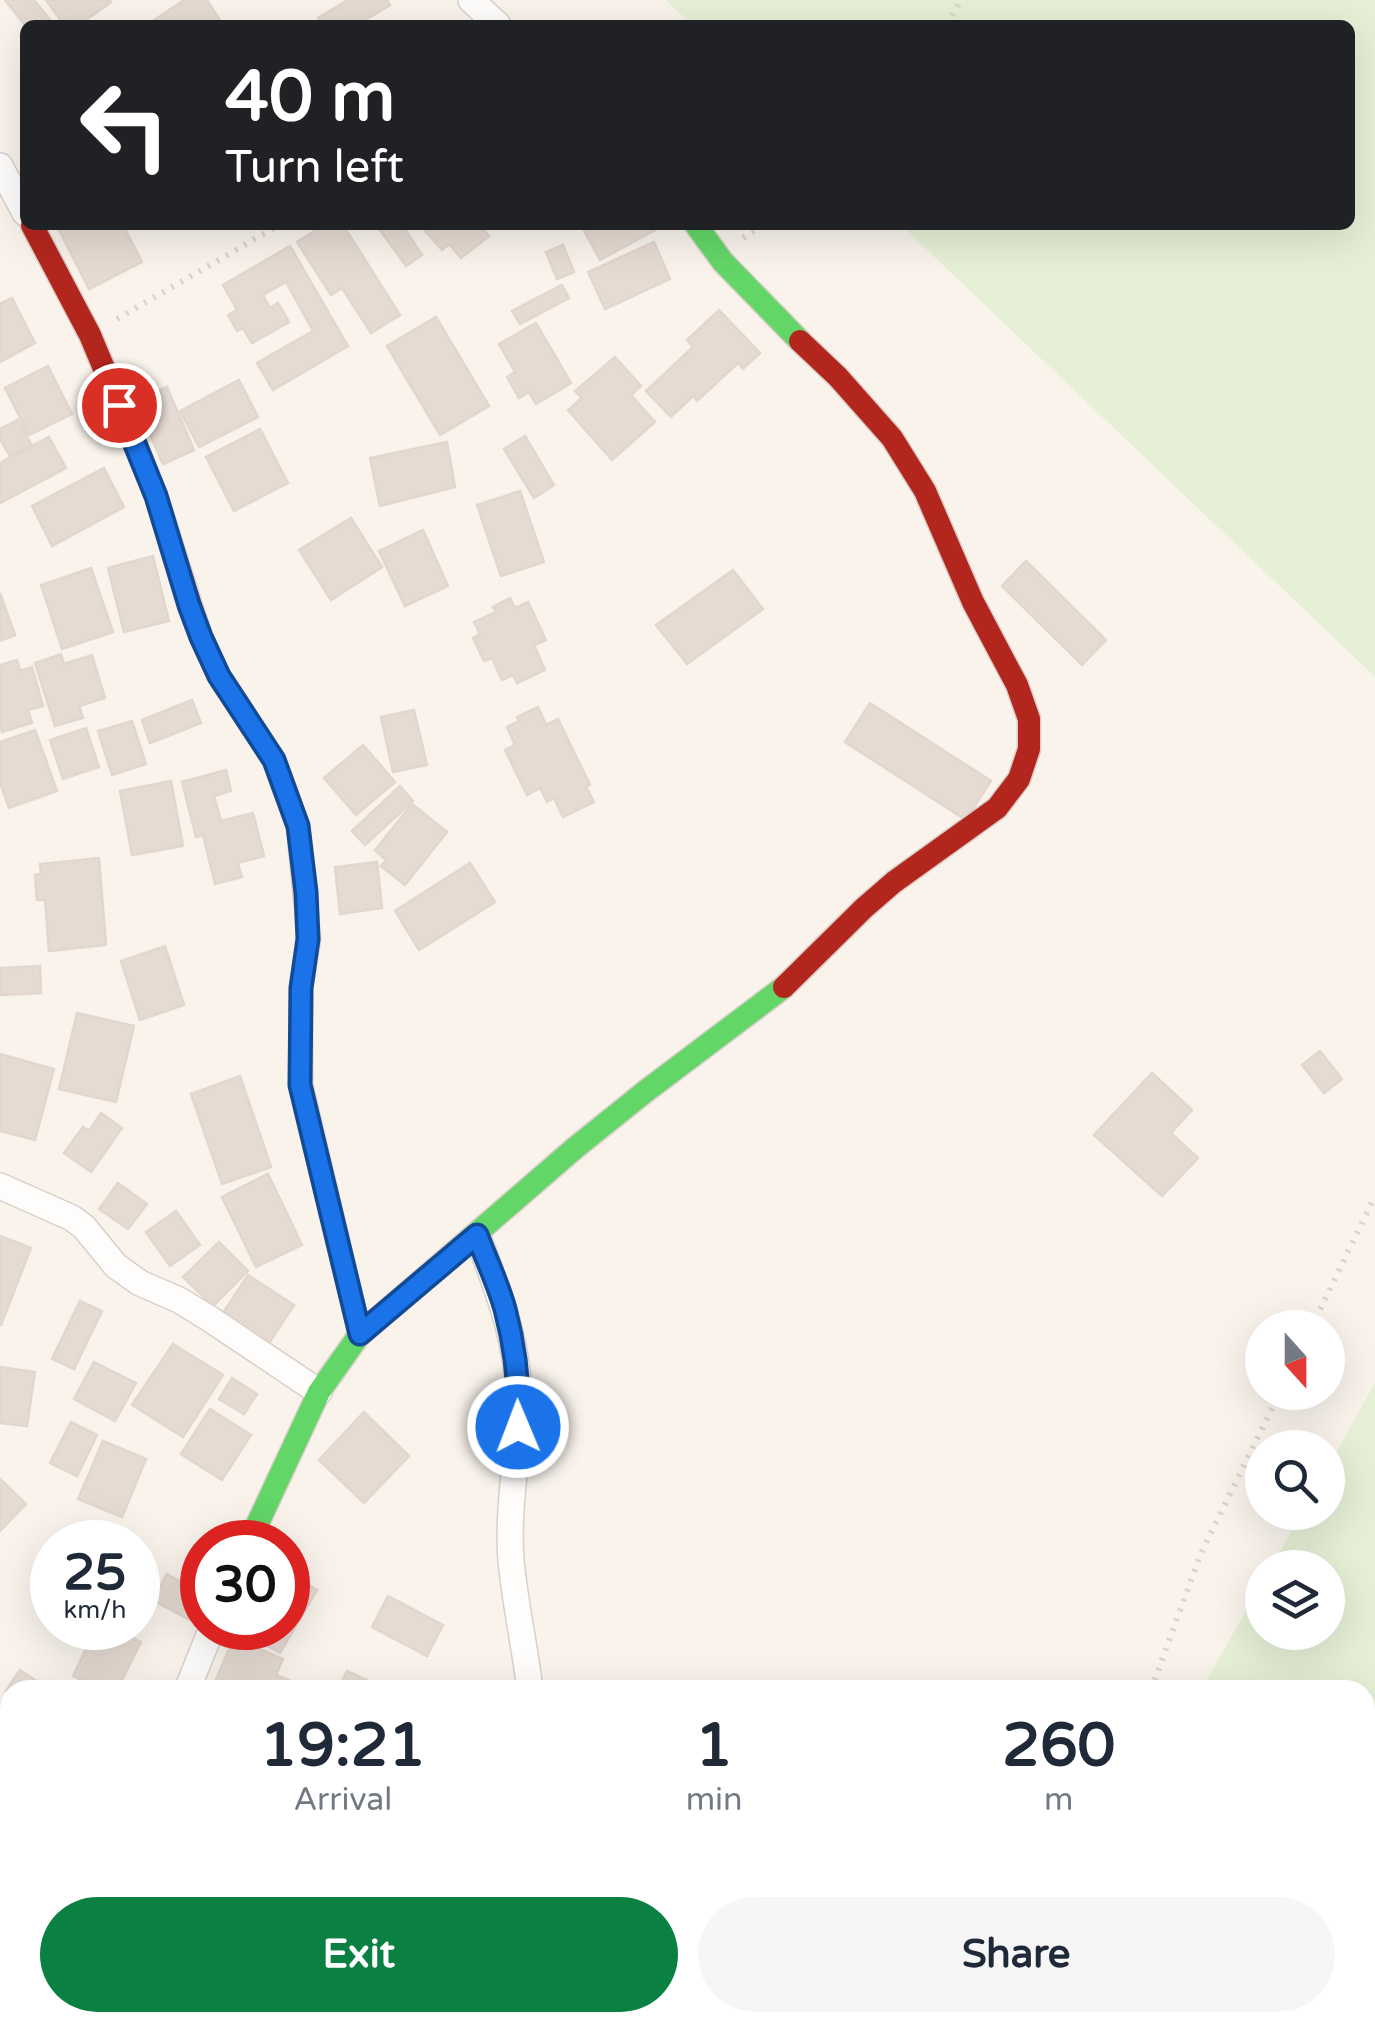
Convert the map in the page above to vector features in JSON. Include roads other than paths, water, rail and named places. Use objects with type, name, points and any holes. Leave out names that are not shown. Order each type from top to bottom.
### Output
[{"type":"main road","points":[[35,230],[90,335],[156,496],[201,637],[219,676],[274,760],[298,826],[308,939],[301,988],[300,1085],[360,1334]]},
{"type":"main road","points":[[259,1520],[320,1392],[360,1334],[575,1148],[794,980],[864,908],[997,808],[1019,779],[1029,748],[1029,719],[1018,685],[972,602],[925,491],[892,438],[838,377],[723,262],[700,230]]},
{"type":"street","points":[[471,0],[493,20]]},
{"type":"street","points":[[0,166],[20,204]]},
{"type":"street","points":[[0,1186],[72,1218],[116,1266],[208,1316],[320,1392]]},
{"type":"street","points":[[477,1235],[505,1308],[514,1352],[519,1403],[511,1560],[529,1680]]},
{"type":"street","points":[[191,1680],[203,1650]]}]
